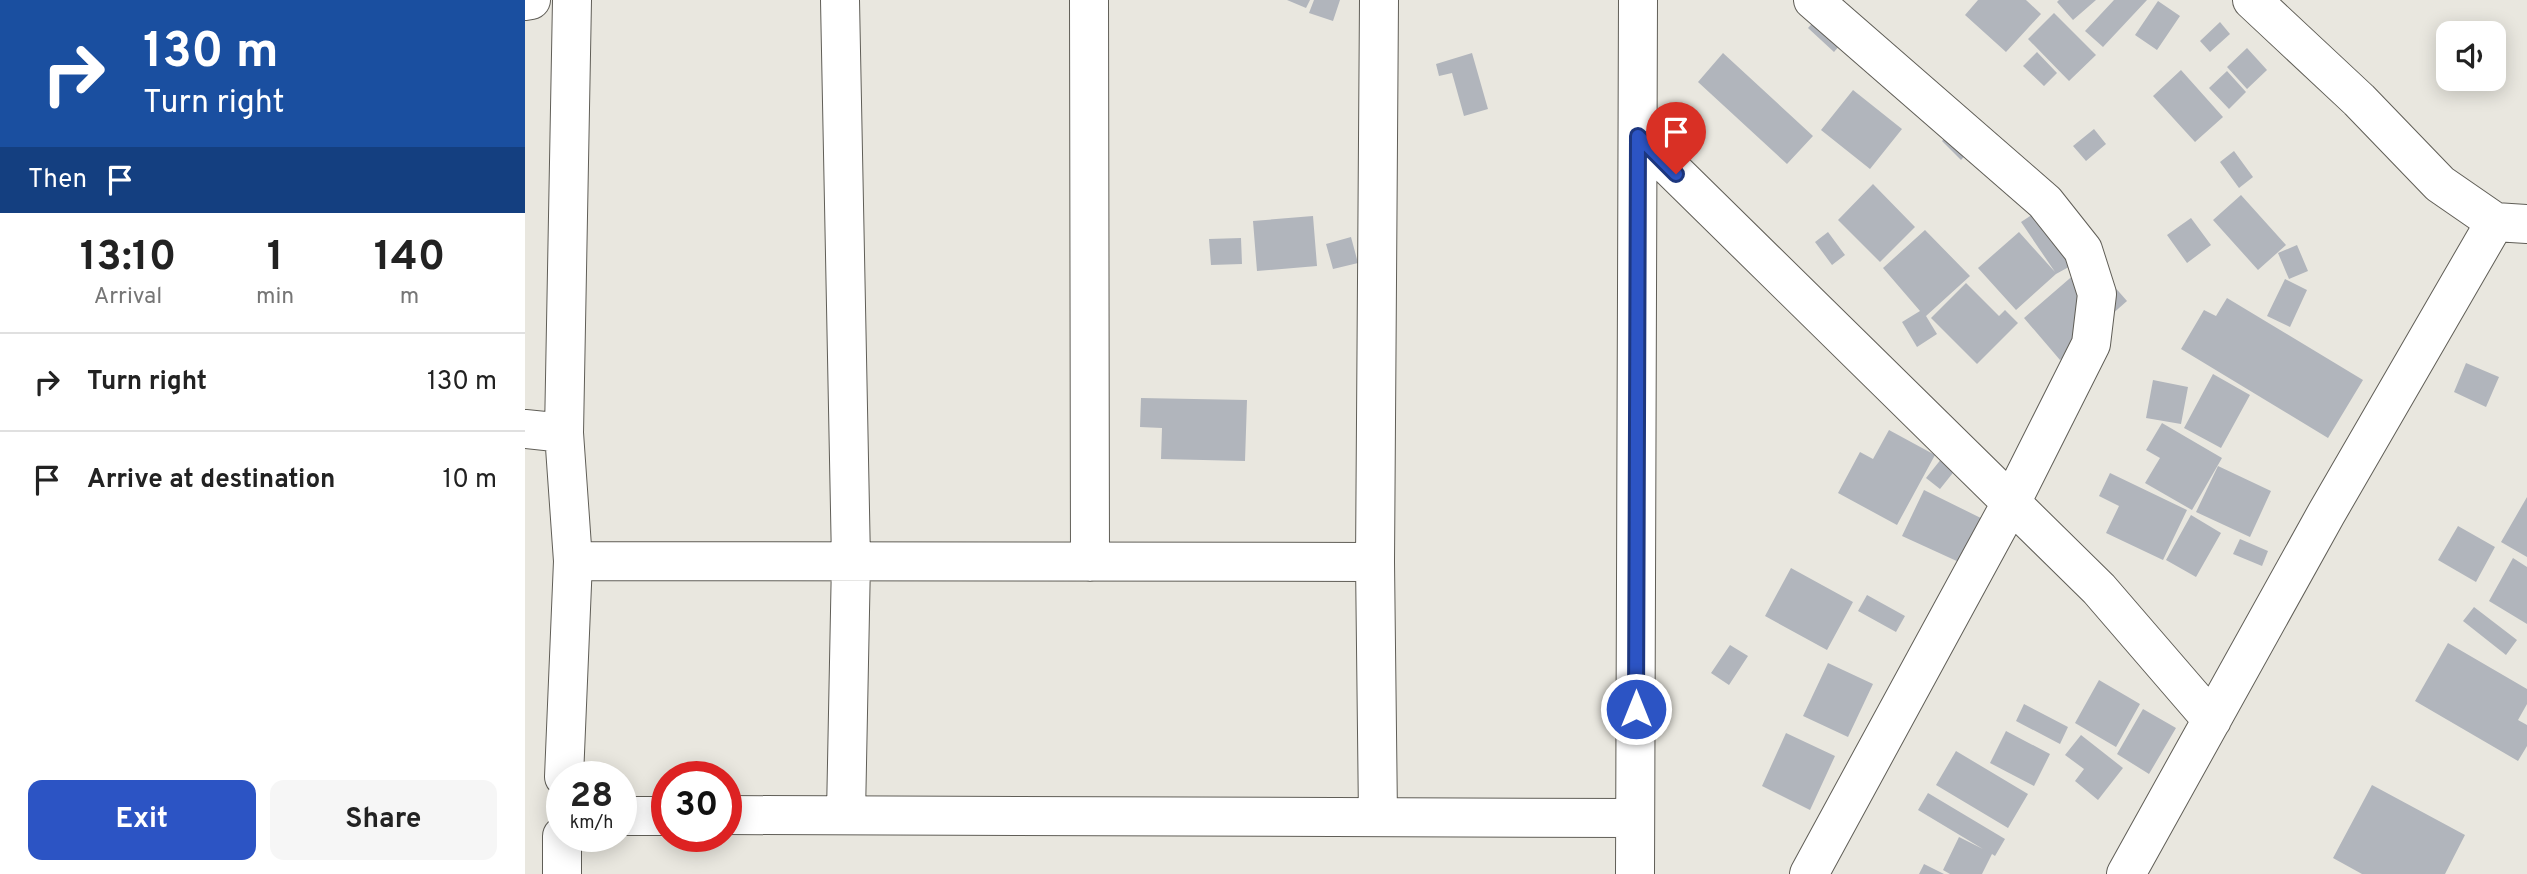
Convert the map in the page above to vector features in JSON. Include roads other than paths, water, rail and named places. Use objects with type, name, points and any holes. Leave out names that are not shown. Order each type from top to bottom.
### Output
[{"type":"street","points":[[525,1],[531,0]]},
{"type":"street","points":[[565,761],[573,561],[564,433],[572,0]]},
{"type":"street","points":[[840,0],[851,561],[846,814]]},
{"type":"street","points":[[1089,0],[1090,562]]},
{"type":"street","points":[[1378,817],[1375,562],[1379,0]]},
{"type":"street","points":[[1635,874],[1638,0]]},
{"type":"street","points":[[1809,874],[2012,501],[2091,344],[2097,294],[2083,250],[2045,202],[1813,0]]},
{"type":"street","points":[[2126,874],[2212,720],[2511,223],[2440,184],[2359,100],[2252,0]]},
{"type":"street","points":[[1638,136],[1869,366],[2012,501],[2099,589],[2212,720]]},
{"type":"street","points":[[525,429],[564,433]]},
{"type":"street","points":[[573,561],[1375,562]]},
{"type":"street","points":[[742,815],[1635,818]]},
{"type":"street","points":[[562,852],[562,874]]}]
